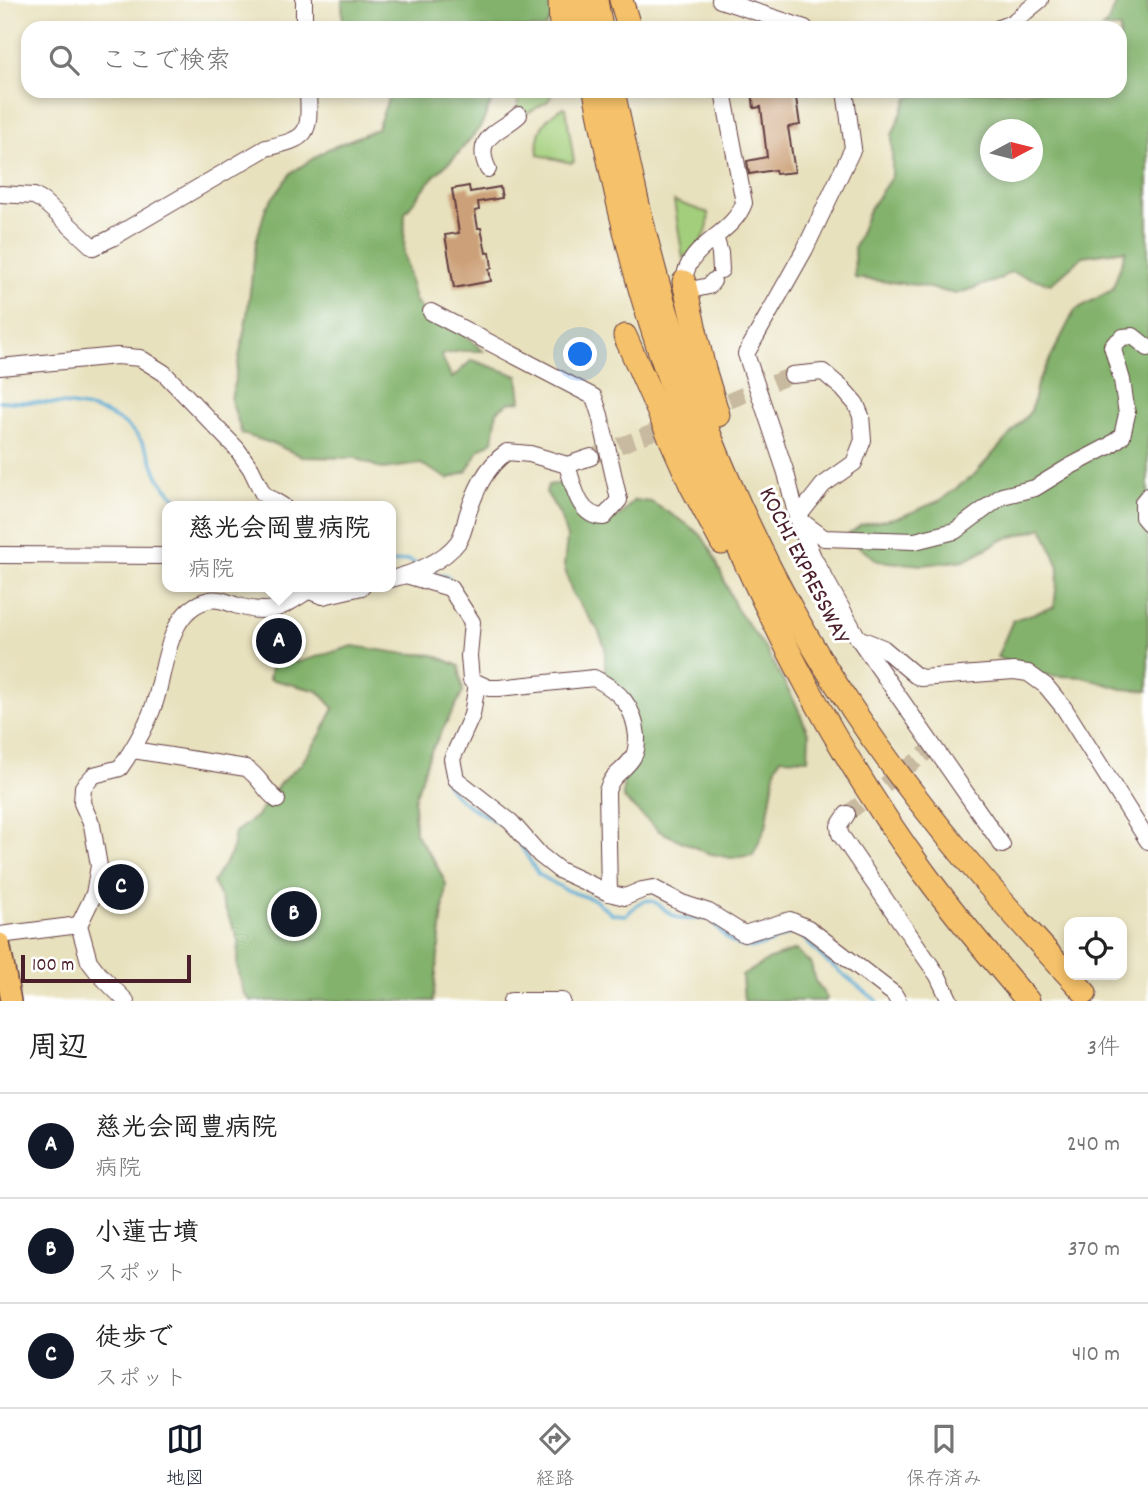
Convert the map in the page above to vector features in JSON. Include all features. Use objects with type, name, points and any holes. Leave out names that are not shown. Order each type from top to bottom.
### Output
[{"type":"highway","points":[[560,0],[561,21]]},
{"type":"highway","points":[[578,0],[582,21]]},
{"type":"highway","points":[[597,0],[600,21]]},
{"type":"highway","points":[[621,0],[632,21]]},
{"type":"highway","name":"KOCHI EXPRESSWAY","points":[[597,98],[624,226],[665,368],[702,464],[792,659],[879,806],[924,872],[977,942],[1028,1001]]},
{"type":"highway","name":"KOCHI EXPRESSWAY","points":[[615,98],[659,288],[683,362],[757,541],[805,632],[852,709],[904,783],[972,867],[1085,993]]},
{"type":"highway","points":[[685,287],[704,369],[726,442],[805,632]]},
{"type":"highway","points":[[625,337],[691,485],[729,556],[792,659]]},
{"type":"main road","points":[[0,943],[11,1001]]},
{"type":"street","points":[[304,0],[304,21]]},
{"type":"street","points":[[720,0],[784,21]]},
{"type":"street","points":[[1014,21],[1040,0]]},
{"type":"street","points":[[0,194],[34,196],[43,201],[93,247],[266,148],[292,142],[303,134],[309,122],[308,98]]},
{"type":"street","points":[[715,237],[720,253],[717,275],[709,285],[685,287],[685,269],[693,256],[739,215],[744,203],[724,98]]},
{"type":"street","points":[[850,98],[853,148],[805,249],[746,354],[786,473],[797,518],[813,557],[858,638],[932,749],[1002,845]]},
{"type":"street","points":[[488,169],[483,151],[487,139],[519,115]]},
{"type":"street","points":[[431,312],[594,397],[619,500],[604,517],[594,517],[584,509],[567,465]]},
{"type":"street","points":[[797,518],[824,538],[915,541],[955,531],[1002,496],[1035,488],[1122,436],[1127,414],[1122,380],[1112,346],[1124,337],[1133,336],[1148,348]]},
{"type":"street","points":[[0,366],[117,356],[141,358],[164,373],[237,449],[251,469],[263,494],[275,501]]},
{"type":"street","points":[[792,375],[822,372],[843,389],[856,404],[861,416],[863,440],[854,463],[823,485],[797,518]]},
{"type":"street","points":[[410,572],[458,541],[474,493],[498,459],[507,453],[530,454],[567,465],[591,457]]},
{"type":"street","points":[[1148,496],[1143,502],[1143,517],[1148,523]]},
{"type":"street","points":[[0,555],[162,556]]},
{"type":"street","points":[[410,572],[450,588],[472,622],[469,656],[475,682],[472,715],[452,759],[456,779],[511,822],[540,855],[559,870],[608,893],[625,897],[653,888],[682,903],[709,912],[744,934],[790,920],[808,928],[894,994],[898,1001]]},
{"type":"street","points":[[126,1001],[89,961],[79,925],[94,894],[99,866],[92,825],[82,803],[83,787],[94,775],[120,768],[133,750],[154,705],[174,632],[192,606],[211,600],[224,601],[254,611],[282,608],[301,592]]},
{"type":"street","points":[[312,592],[323,596],[340,592]]},
{"type":"street","points":[[858,638],[883,648],[921,678],[1014,671],[1028,673],[1046,686],[1064,708],[1148,841]]},
{"type":"street","points":[[475,682],[489,688],[499,688],[594,678],[622,697],[635,717],[638,746],[633,758],[610,780],[607,791],[608,893]]},
{"type":"street","points":[[133,750],[246,768],[259,777],[264,789],[277,800]]},
{"type":"street","points":[[847,814],[839,826],[840,834],[937,975],[950,1001]]},
{"type":"street","points":[[0,935],[79,925]]},
{"type":"street","points":[[511,1001],[562,1001]]},
{"type":"green space","points":[[342,0],[552,0],[554,15],[550,21],[343,21]]},
{"type":"green space","points":[[1118,0],[1148,0],[1148,691],[1122,689],[1083,677],[1036,675],[997,657],[1013,620],[1054,607],[1059,567],[1043,528],[1002,540],[965,560],[923,565],[878,561],[845,537],[861,525],[903,516],[941,500],[975,474],[1031,411],[1037,384],[1075,310],[1112,290],[1126,250],[1083,256],[1051,284],[1010,272],[998,280],[956,294],[916,285],[855,278],[854,249],[869,210],[892,176],[892,135],[908,98],[1127,98],[1127,21],[1108,21]]},
{"type":"green space","points":[[388,98],[493,98],[481,126],[456,156],[433,177],[405,213],[404,254],[415,300],[431,321],[463,333],[483,351],[460,351],[441,355],[452,378],[472,360],[518,376],[521,401],[508,403],[497,411],[493,441],[479,450],[466,472],[448,479],[421,464],[382,469],[356,458],[303,457],[242,434],[231,400],[247,316],[256,242],[266,207],[291,173],[328,149],[377,129]]},
{"type":"green space","points":[[518,98],[550,98],[548,101],[519,118]]},
{"type":"green space","points":[[564,107],[574,162],[571,163],[538,155],[537,147],[542,126]]},
{"type":"green space","points":[[674,201],[708,213],[708,227],[703,239],[683,259]]},
{"type":"green space","points":[[564,483],[576,508],[588,521],[604,524],[617,518],[634,500],[651,502],[701,535],[712,552],[736,608],[765,648],[796,704],[809,735],[808,759],[781,758],[776,766],[766,827],[753,855],[731,858],[707,853],[659,831],[623,798],[623,780],[635,736],[631,711],[611,697],[605,669],[605,647],[598,630],[572,593],[564,566],[567,538],[560,515],[546,492],[548,485]]},
{"type":"green space","points":[[353,646],[434,655],[459,666],[463,692],[430,753],[414,801],[415,833],[446,884],[433,1001],[251,1001],[244,994],[237,966],[239,940],[213,882],[231,854],[235,832],[257,816],[281,782],[301,764],[334,708],[318,691],[269,679],[272,661],[299,662]]},
{"type":"green space","points":[[796,950],[811,964],[815,981],[827,998],[826,1001],[744,1001],[742,976],[770,959]]},
{"type":"building","points":[[753,98],[796,98],[800,125],[788,127],[795,172],[776,174],[775,170],[749,174],[747,161],[767,157],[761,107],[754,108]]},
{"type":"building","points":[[469,186],[470,192],[500,187],[502,198],[478,202],[479,210],[475,211],[486,253],[490,252],[491,281],[454,288],[445,235],[459,233],[452,189]]},
{"type":"waterway","points":[[0,401],[81,406],[117,419],[133,431],[146,448],[159,478],[179,501]]},
{"type":"waterway","points":[[396,562],[408,560],[419,565]]},
{"type":"waterway","points":[[428,571],[447,576],[454,584]]},
{"type":"waterway","points":[[445,755],[442,768],[451,790],[470,807],[503,825]]},
{"type":"waterway","points":[[516,838],[538,874],[566,890],[595,900],[612,914],[626,915],[638,904],[649,900],[678,918],[706,919]]},
{"type":"waterway","points":[[713,923],[728,939],[745,947],[762,945],[796,931],[825,960],[877,1001]]},
{"type":"tunnel","points":[[707,410],[792,375]]},
{"type":"tunnel","points":[[597,455],[673,424]]},
{"type":"tunnel","points":[[847,814],[930,750]]},
{"type":"place","name":"慈光会岡豊病院","points":[[279,641]]},
{"type":"place","name":"徒歩で","points":[[121,887]]},
{"type":"place","name":"小蓮古墳","points":[[294,914]]}]
